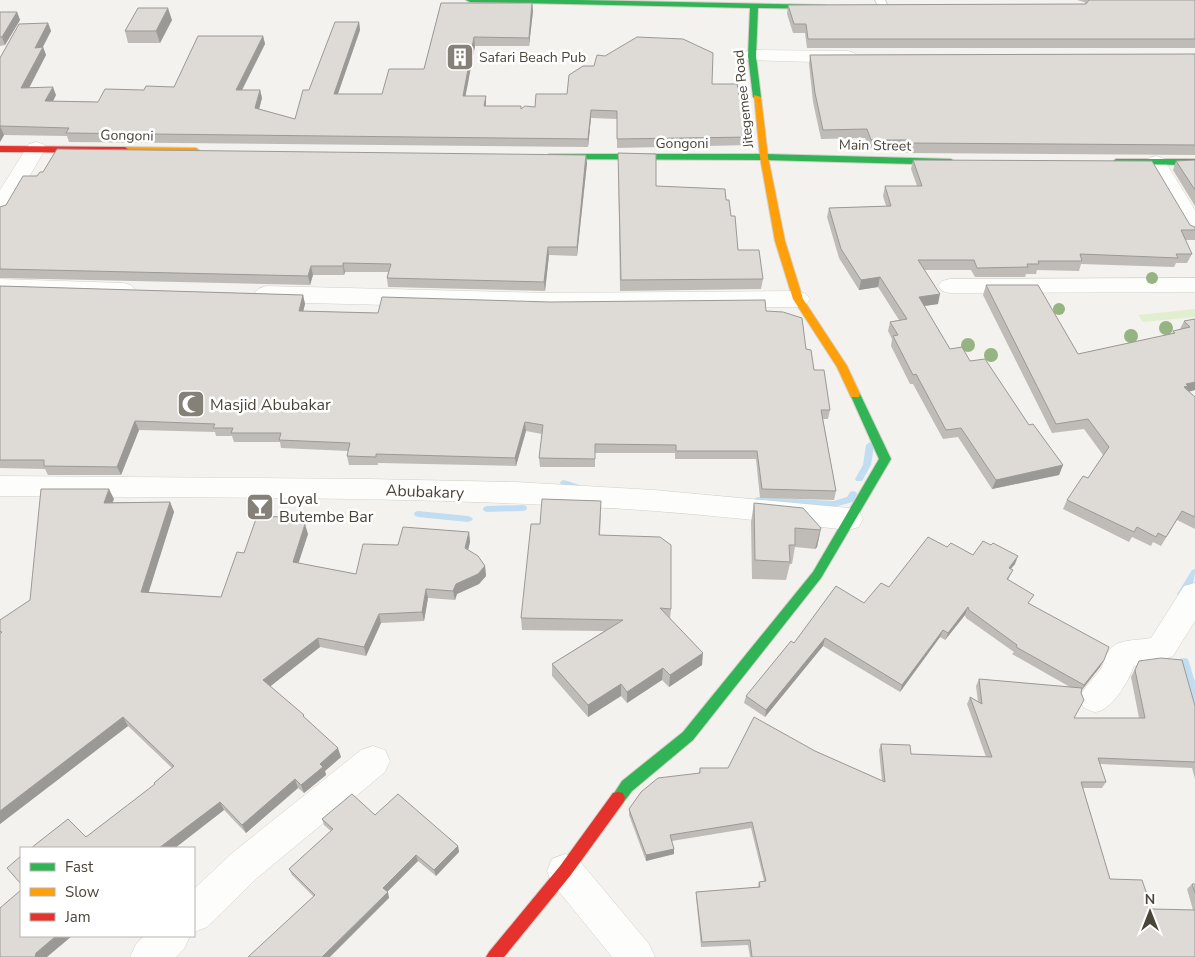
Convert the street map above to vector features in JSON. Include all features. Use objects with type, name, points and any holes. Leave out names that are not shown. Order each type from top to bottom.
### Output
[{"type":"street","points":[[470,0],[754,8],[834,7]]},
{"type":"street","name":"Jitegemee Road","points":[[754,8],[752,56],[764,157],[780,241],[798,299],[842,366],[885,459],[849,519]]},
{"type":"street","points":[[752,56],[864,58]]},
{"type":"street","points":[[0,208],[36,148]]},
{"type":"street","name":"Gongoni","points":[[0,149],[203,151]]},
{"type":"street","name":"Gongoni","points":[[542,157],[764,157]]},
{"type":"street","name":"Main Street","points":[[764,157],[967,162]]},
{"type":"street","points":[[1106,162],[1195,162]]},
{"type":"street","points":[[1156,162],[1195,230]]},
{"type":"street","points":[[950,286],[1195,285]]},
{"type":"street","points":[[0,286],[145,291]]},
{"type":"street","points":[[244,294],[550,301],[798,299]]},
{"type":"street","name":"Abubakary","points":[[0,486],[373,490],[588,496],[734,506],[849,519]]},
{"type":"street","points":[[494,957],[565,871],[627,786],[688,736],[817,575],[849,519]]},
{"type":"street","points":[[1095,698],[1115,675],[1119,661],[1125,654],[1153,651],[1162,647],[1195,595]]},
{"type":"street","points":[[195,913],[244,866],[372,761]]},
{"type":"street","points":[[565,871],[636,957]]},
{"type":"street","points":[[149,957],[170,937]]},
{"type":"green space","points":[[1195,309],[1195,317],[1143,322],[1138,315]]},
{"type":"building","points":[[1089,0],[1195,0],[1195,39],[808,39],[806,24],[794,24],[788,5],[1086,4]]},
{"type":"building","points":[[441,3],[532,3],[529,38],[474,37],[463,96],[486,96],[484,106],[521,106],[521,109],[525,106],[535,107],[536,94],[567,94],[569,75],[583,66],[594,66],[597,55],[605,56],[637,37],[683,39],[713,53],[712,84],[737,84],[739,95],[744,95],[751,137],[617,139],[617,111],[591,110],[588,139],[66,133],[69,128],[0,126],[0,58],[19,24],[48,23],[35,48],[43,47],[21,88],[53,87],[45,101],[98,102],[105,89],[144,90],[146,86],[174,87],[198,36],[263,36],[236,90],[260,90],[255,108],[295,119],[303,90],[309,90],[335,22],[359,22],[334,94],[382,94],[389,69],[424,69]]},
{"type":"building","points":[[138,8],[168,8],[156,31],[125,31]]},
{"type":"building","points":[[0,12],[17,12],[2,37],[0,37]]},
{"type":"building","points":[[1195,54],[1195,145],[908,143],[907,140],[871,140],[867,129],[823,130],[815,93],[810,55]]},
{"type":"building","points":[[57,149],[586,155],[577,247],[548,247],[544,282],[387,278],[391,264],[343,263],[343,266],[311,266],[308,276],[0,269],[0,207],[6,205],[23,176],[37,176],[40,172],[43,172]]},
{"type":"building","points":[[618,153],[656,154],[656,186],[725,189],[726,200],[729,200],[731,216],[735,216],[738,250],[759,250],[763,279],[621,280]]},
{"type":"building","points":[[913,160],[1152,161],[1190,225],[1195,227],[1195,230],[1181,230],[1192,254],[1176,254],[1178,258],[1080,254],[1082,261],[1038,261],[1039,264],[1027,264],[1028,267],[977,268],[974,260],[918,260],[940,294],[919,297],[950,349],[962,347],[970,361],[985,359],[1029,425],[1033,424],[1063,465],[996,480],[961,428],[946,430],[916,374],[913,375],[893,336],[898,335],[890,322],[907,319],[880,277],[861,280],[841,249],[829,208],[891,206],[885,186],[922,186]]},
{"type":"building","points":[[1195,160],[1195,190],[1176,161]]},
{"type":"building","points":[[986,285],[1038,285],[1078,354],[1175,333],[1173,331],[1190,327],[1184,321],[1195,319],[1195,382],[1186,384],[1188,386],[1184,387],[1195,397],[1195,517],[1182,511],[1166,537],[1158,533],[1156,537],[1137,527],[1134,532],[1067,500],[1083,476],[1088,478],[1109,447],[1088,419],[1056,424]]},
{"type":"building","points":[[0,286],[303,295],[299,311],[378,313],[382,297],[550,302],[765,300],[766,311],[783,312],[802,318],[806,349],[811,350],[814,370],[824,370],[830,410],[821,410],[836,491],[762,489],[757,451],[676,451],[676,445],[595,444],[595,459],[539,458],[543,425],[525,422],[515,458],[376,454],[376,457],[347,456],[350,443],[279,440],[281,433],[231,433],[233,428],[213,428],[215,424],[135,421],[117,467],[44,466],[44,460],[0,460]]},
{"type":"building","points":[[41,489],[109,489],[104,503],[170,502],[141,592],[221,597],[237,552],[244,553],[257,516],[282,517],[280,522],[305,524],[293,562],[356,574],[363,544],[398,545],[403,527],[469,532],[465,548],[478,556],[485,566],[478,574],[456,584],[453,591],[426,589],[422,612],[379,614],[364,647],[318,638],[263,680],[304,715],[338,748],[320,764],[323,767],[301,785],[295,779],[242,825],[220,802],[160,847],[32,847],[68,819],[86,837],[155,784],[174,766],[123,717],[0,811],[0,634],[2,632],[0,631],[0,620],[30,600]]},
{"type":"building","points":[[542,499],[601,501],[599,535],[660,537],[671,545],[671,609],[660,608],[703,653],[670,675],[663,668],[627,692],[621,684],[588,705],[552,664],[623,620],[521,618],[531,524],[540,524]]},
{"type":"building","points":[[754,503],[803,508],[821,528],[820,530],[795,528],[795,545],[789,545],[790,562],[755,560]]},
{"type":"building","points":[[928,537],[947,547],[951,543],[973,555],[983,541],[991,545],[993,543],[1018,556],[1009,568],[1013,570],[1007,579],[1034,595],[1028,603],[1109,647],[1104,660],[1084,685],[1016,647],[1017,645],[969,610],[968,607],[948,633],[943,630],[902,685],[825,638],[766,710],[746,696],[791,641],[794,643],[836,586],[864,603],[881,583],[889,587]]},
{"type":"building","points":[[1161,658],[1182,660],[1195,706],[1195,762],[1098,758],[1106,782],[1081,782],[1110,879],[1142,880],[1152,909],[1195,910],[1195,957],[752,957],[750,940],[702,942],[696,892],[760,887],[759,882],[766,881],[752,822],[670,835],[674,849],[646,855],[629,809],[641,792],[658,778],[700,773],[700,768],[728,768],[754,717],[815,751],[885,782],[881,744],[910,745],[911,754],[992,757],[970,697],[982,704],[979,679],[1082,688],[1081,693],[1084,700],[1074,718],[1145,718],[1135,670],[1139,661]]},
{"type":"building","points":[[352,794],[375,815],[398,794],[458,846],[434,870],[416,855],[383,888],[388,892],[322,957],[248,957],[315,895],[289,869],[333,829],[322,819]]},
{"type":"building","points":[[20,857],[20,883],[7,868]]},
{"type":"building","points":[[20,891],[20,937],[55,937],[36,953],[35,957],[0,957],[0,908]]},
{"type":"waterway","points":[[859,479],[867,465],[870,445]]},
{"type":"waterway","points":[[564,483],[583,489]]},
{"type":"waterway","points":[[758,500],[834,504],[850,500],[853,494]]},
{"type":"waterway","points":[[487,509],[523,508]]},
{"type":"waterway","points":[[418,514],[468,519]]},
{"type":"waterway","points":[[1182,594],[1195,573]]},
{"type":"waterway","points":[[1184,662],[1195,699]]},
{"type":"traffic: fast","points":[[470,0],[825,7]]},
{"type":"traffic: fast","points":[[754,7],[752,56],[757,97]]},
{"type":"traffic: fast","points":[[549,157],[764,157],[951,162]]},
{"type":"traffic: fast","points":[[1116,162],[1195,162]]},
{"type":"traffic: fast","points":[[618,798],[627,786],[688,736],[817,575],[885,459],[855,394]]},
{"type":"traffic: slow","points":[[757,97],[764,157],[780,241],[798,299],[842,366],[855,394]]},
{"type":"traffic: slow","points":[[125,150],[196,151]]},
{"type":"traffic: jam","points":[[0,149],[125,150]]},
{"type":"traffic: jam","points":[[494,957],[565,871],[618,798]]},
{"type":"place","name":"Safari Beach Pub","points":[[460,57]]},
{"type":"place","name":"Masjid Abubakar","points":[[191,404]]},
{"type":"place","name":"Loyal Butembe Bar","points":[[260,507]]}]
